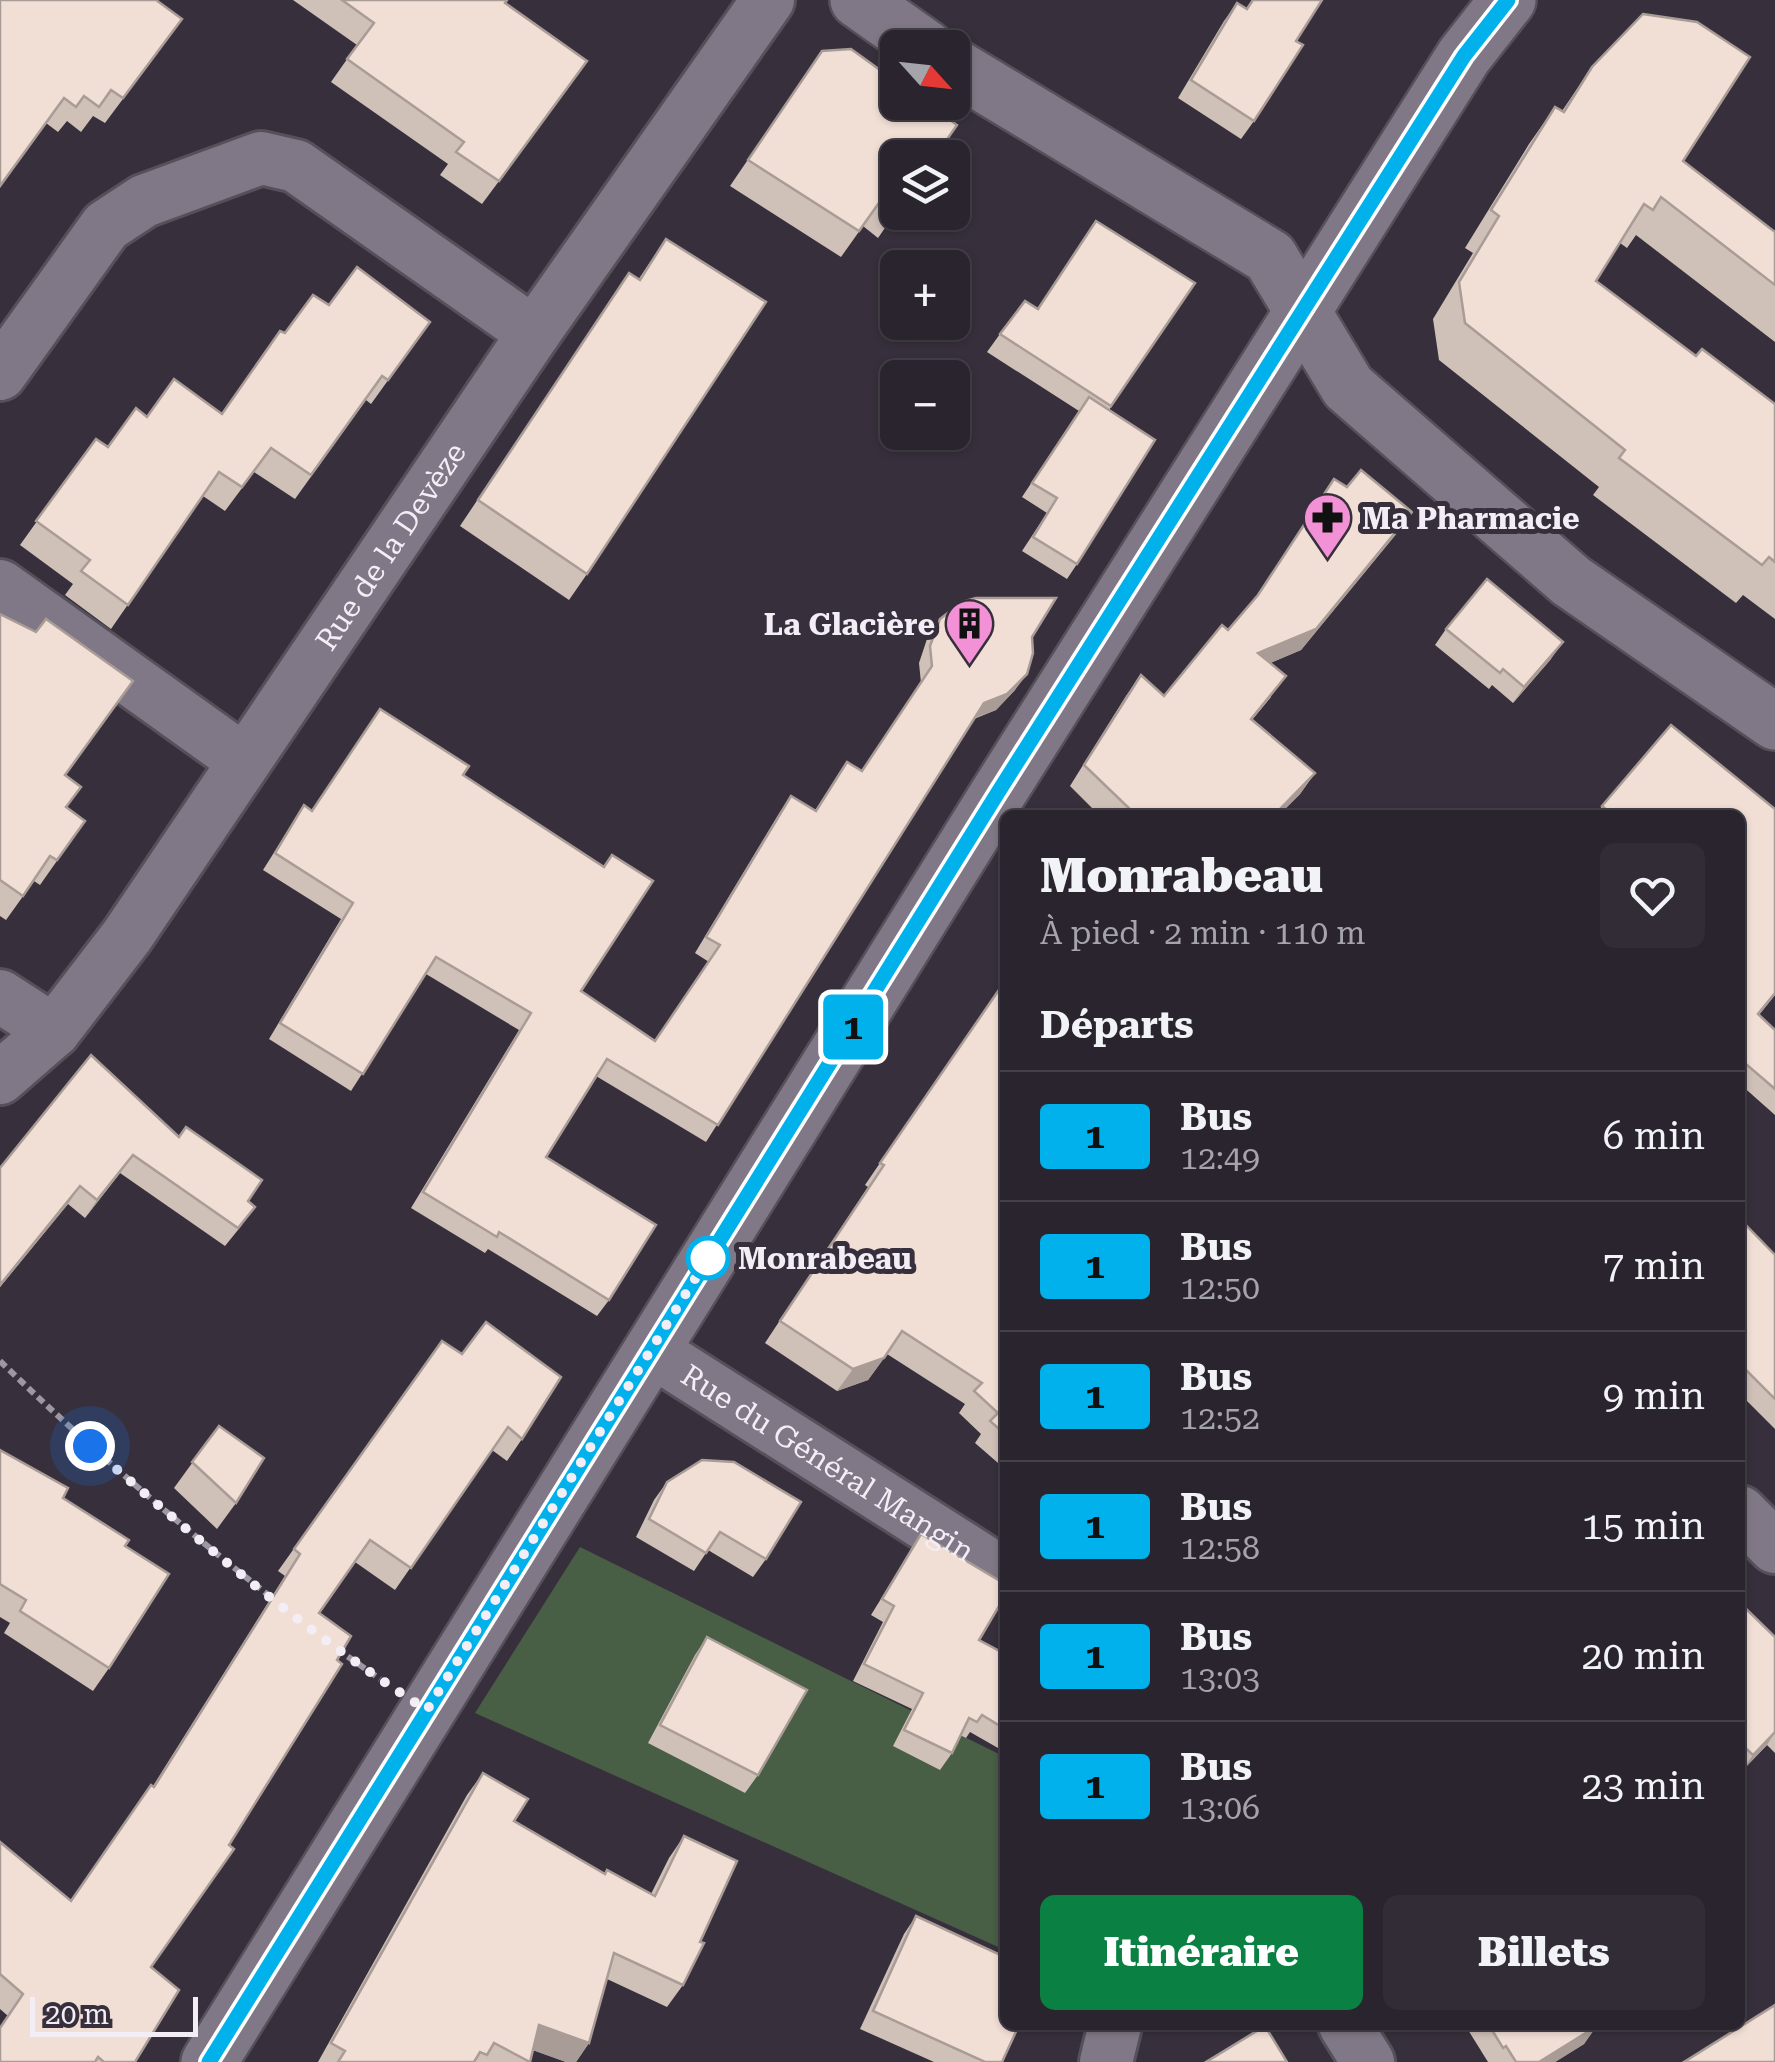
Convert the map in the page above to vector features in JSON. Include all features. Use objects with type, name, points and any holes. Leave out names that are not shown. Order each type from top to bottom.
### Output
[{"type":"main road","points":[[858,0],[900,30]]},
{"type":"main road","points":[[1011,805],[1303,312],[1464,56],[1508,0]]},
{"type":"main road","points":[[970,76],[1270,257],[1348,387],[1571,581],[1775,722]]},
{"type":"main road","points":[[208,2062],[651,1350],[1000,822]]},
{"type":"street","name":"Rue de la Devèze","points":[[0,1078],[54,1031],[127,936],[534,333],[768,0]]},
{"type":"street","points":[[0,374],[106,226],[144,201],[261,158],[296,166],[534,333]]},
{"type":"street","points":[[0,586],[243,760]]},
{"type":"street","points":[[0,996],[54,1031]]},
{"type":"street","name":"Rue du Général Mangin","points":[[651,1350],[1000,1572]]},
{"type":"street","points":[[1745,1517],[1775,1546]]},
{"type":"street","points":[[1106,2062],[1114,2030]]},
{"type":"street","points":[[1347,2030],[1368,2062]]},
{"type":"path","points":[[0,1361],[200,1542],[278,1603]]},
{"type":"path","points":[[325,1639],[427,1710]]},
{"type":"green space","points":[[580,1547],[1000,1755],[1000,1948],[475,1713]]},
{"type":"building","points":[[0,0],[156,0],[182,19],[123,98],[111,90],[99,107],[84,96],[76,107],[64,98],[0,186]]},
{"type":"building","points":[[342,0],[507,0],[505,3],[587,61],[499,181],[456,152],[464,142],[347,59],[374,23]]},
{"type":"building","points":[[1253,0],[1322,0],[1296,41],[1303,45],[1254,121],[1191,80],[1237,3],[1247,9]]},
{"type":"building","points":[[1643,14],[1697,22],[1750,57],[1683,161],[1775,232],[1775,285],[1661,197],[1653,210],[1644,204],[1596,281],[1696,356],[1702,349],[1775,404],[1775,562],[1769,557],[1762,565],[1619,458],[1625,450],[1465,323],[1459,282],[1499,216],[1491,210],[1555,107],[1564,112],[1592,67]]},
{"type":"building","points":[[851,49],[880,70],[880,120],[950,120],[957,125],[947,140],[880,140],[880,201],[859,231],[748,160],[822,51]]},
{"type":"building","points":[[1096,221],[1195,283],[1111,406],[1000,334],[1025,301],[1038,309]]},
{"type":"building","points":[[666,239],[766,302],[587,574],[478,500],[629,273],[640,280]]},
{"type":"building","points":[[357,267],[430,322],[388,380],[382,376],[311,475],[271,448],[242,487],[219,472],[128,605],[81,571],[90,560],[36,521],[96,439],[108,447],[136,408],[147,417],[174,379],[222,414],[280,331],[285,333],[313,295],[329,305]]},
{"type":"building","points":[[1089,397],[1155,440],[1077,564],[1033,537],[1057,498],[1032,483]]},
{"type":"building","points":[[1361,470],[1412,512],[1316,629],[1258,653],[1286,676],[1251,719],[1315,773],[1279,810],[1131,810],[1084,765],[1141,675],[1164,696],[1222,625],[1228,630],[1258,595],[1334,479],[1347,487]]},
{"type":"building","points":[[1487,579],[1563,642],[1524,687],[1503,669],[1500,673],[1446,629]]},
{"type":"building","points":[[976,598],[1056,598],[1032,637],[1033,653],[1027,674],[1007,694],[984,703],[718,1125],[607,1059],[546,1157],[656,1225],[609,1300],[499,1232],[497,1237],[423,1192],[531,1013],[436,957],[363,1074],[280,1023],[353,903],[275,853],[304,805],[312,811],[380,709],[469,766],[463,775],[604,867],[612,855],[653,881],[581,991],[655,1041],[720,945],[706,937],[791,796],[816,811],[847,762],[862,771],[932,666],[930,646],[940,619],[962,602]]},
{"type":"building","points":[[0,614],[36,632],[46,619],[133,681],[65,775],[81,787],[66,807],[85,821],[57,860],[50,856],[23,896],[0,880]]},
{"type":"building","points":[[1671,725],[1775,809],[1775,993],[1758,1014],[1775,1030],[1775,1089],[1745,1063],[1745,810],[1607,810],[1602,806]]},
{"type":"building","points":[[1000,988],[1000,1430],[990,1421],[998,1413],[974,1391],[982,1383],[902,1331],[884,1358],[853,1369],[780,1321],[884,1165],[880,1163]]},
{"type":"building","points":[[91,1055],[179,1137],[186,1127],[262,1180],[248,1201],[255,1207],[238,1228],[133,1155],[97,1200],[80,1186],[0,1285],[0,1168]]},
{"type":"building","points":[[1745,1224],[1775,1255],[1775,1399],[1745,1369]]},
{"type":"building","points":[[486,1322],[561,1377],[522,1439],[508,1427],[411,1568],[370,1540],[319,1613],[351,1636],[337,1660],[342,1664],[229,1845],[234,1849],[151,1967],[179,1990],[135,2062],[104,2062],[98,2057],[95,2062],[0,2062],[0,2028],[23,1994],[0,1974],[0,1842],[71,1901],[151,1785],[154,1787],[300,1554],[294,1549],[442,1341],[462,1354]]},
{"type":"building","points":[[219,1426],[264,1458],[236,1503],[192,1462]]},
{"type":"building","points":[[0,1450],[68,1488],[63,1498],[129,1540],[125,1546],[169,1574],[109,1668],[20,1611],[26,1600],[0,1584]]},
{"type":"building","points":[[702,1460],[734,1462],[801,1502],[766,1559],[720,1532],[706,1553],[649,1519],[667,1482]]},
{"type":"building","points":[[921,1534],[1000,1581],[1000,1604],[979,1640],[1000,1651],[1000,1726],[982,1715],[977,1722],[969,1718],[952,1753],[904,1730],[923,1693],[864,1664],[894,1606],[882,1599]]},
{"type":"building","points":[[1745,1608],[1775,1637],[1775,1732],[1753,1755],[1745,1748]]},
{"type":"building","points":[[707,1637],[807,1690],[758,1775],[660,1725]]},
{"type":"building","points":[[483,1773],[528,1799],[514,1821],[605,1874],[607,1870],[655,1896],[684,1836],[737,1861],[683,1985],[614,1953],[589,2043],[539,2025],[530,2062],[494,2043],[487,2055],[480,2052],[474,2062],[338,2062],[345,2051],[331,2043]]},
{"type":"building","points":[[916,1916],[1000,1955],[1000,2030],[1017,2030],[1002,2062],[985,2062],[873,2011]]},
{"type":"building","points":[[1775,2005],[1775,2062],[1684,2062],[1735,2030],[1745,2030],[1745,2024]]},
{"type":"building","points":[[1258,2030],[1267,2030],[1287,2062],[1206,2062]]},
{"type":"building","points":[[1492,2030],[1591,2030],[1539,2062],[1516,2062],[1506,2046],[1503,2048]]},
{"type":"bus line","name":"1","points":[[209,2062],[997,794],[1464,56],[1508,0]]},
{"type":"place","name":"Ma Pharmacie","points":[[1327,560]]},
{"type":"place","name":"La Glacière","points":[[970,666]]},
{"type":"place","name":"Monrabeau","points":[[708,1258]]},
{"type":"route","points":[[90,1446],[200,1542],[356,1664],[427,1710],[708,1258]]}]
